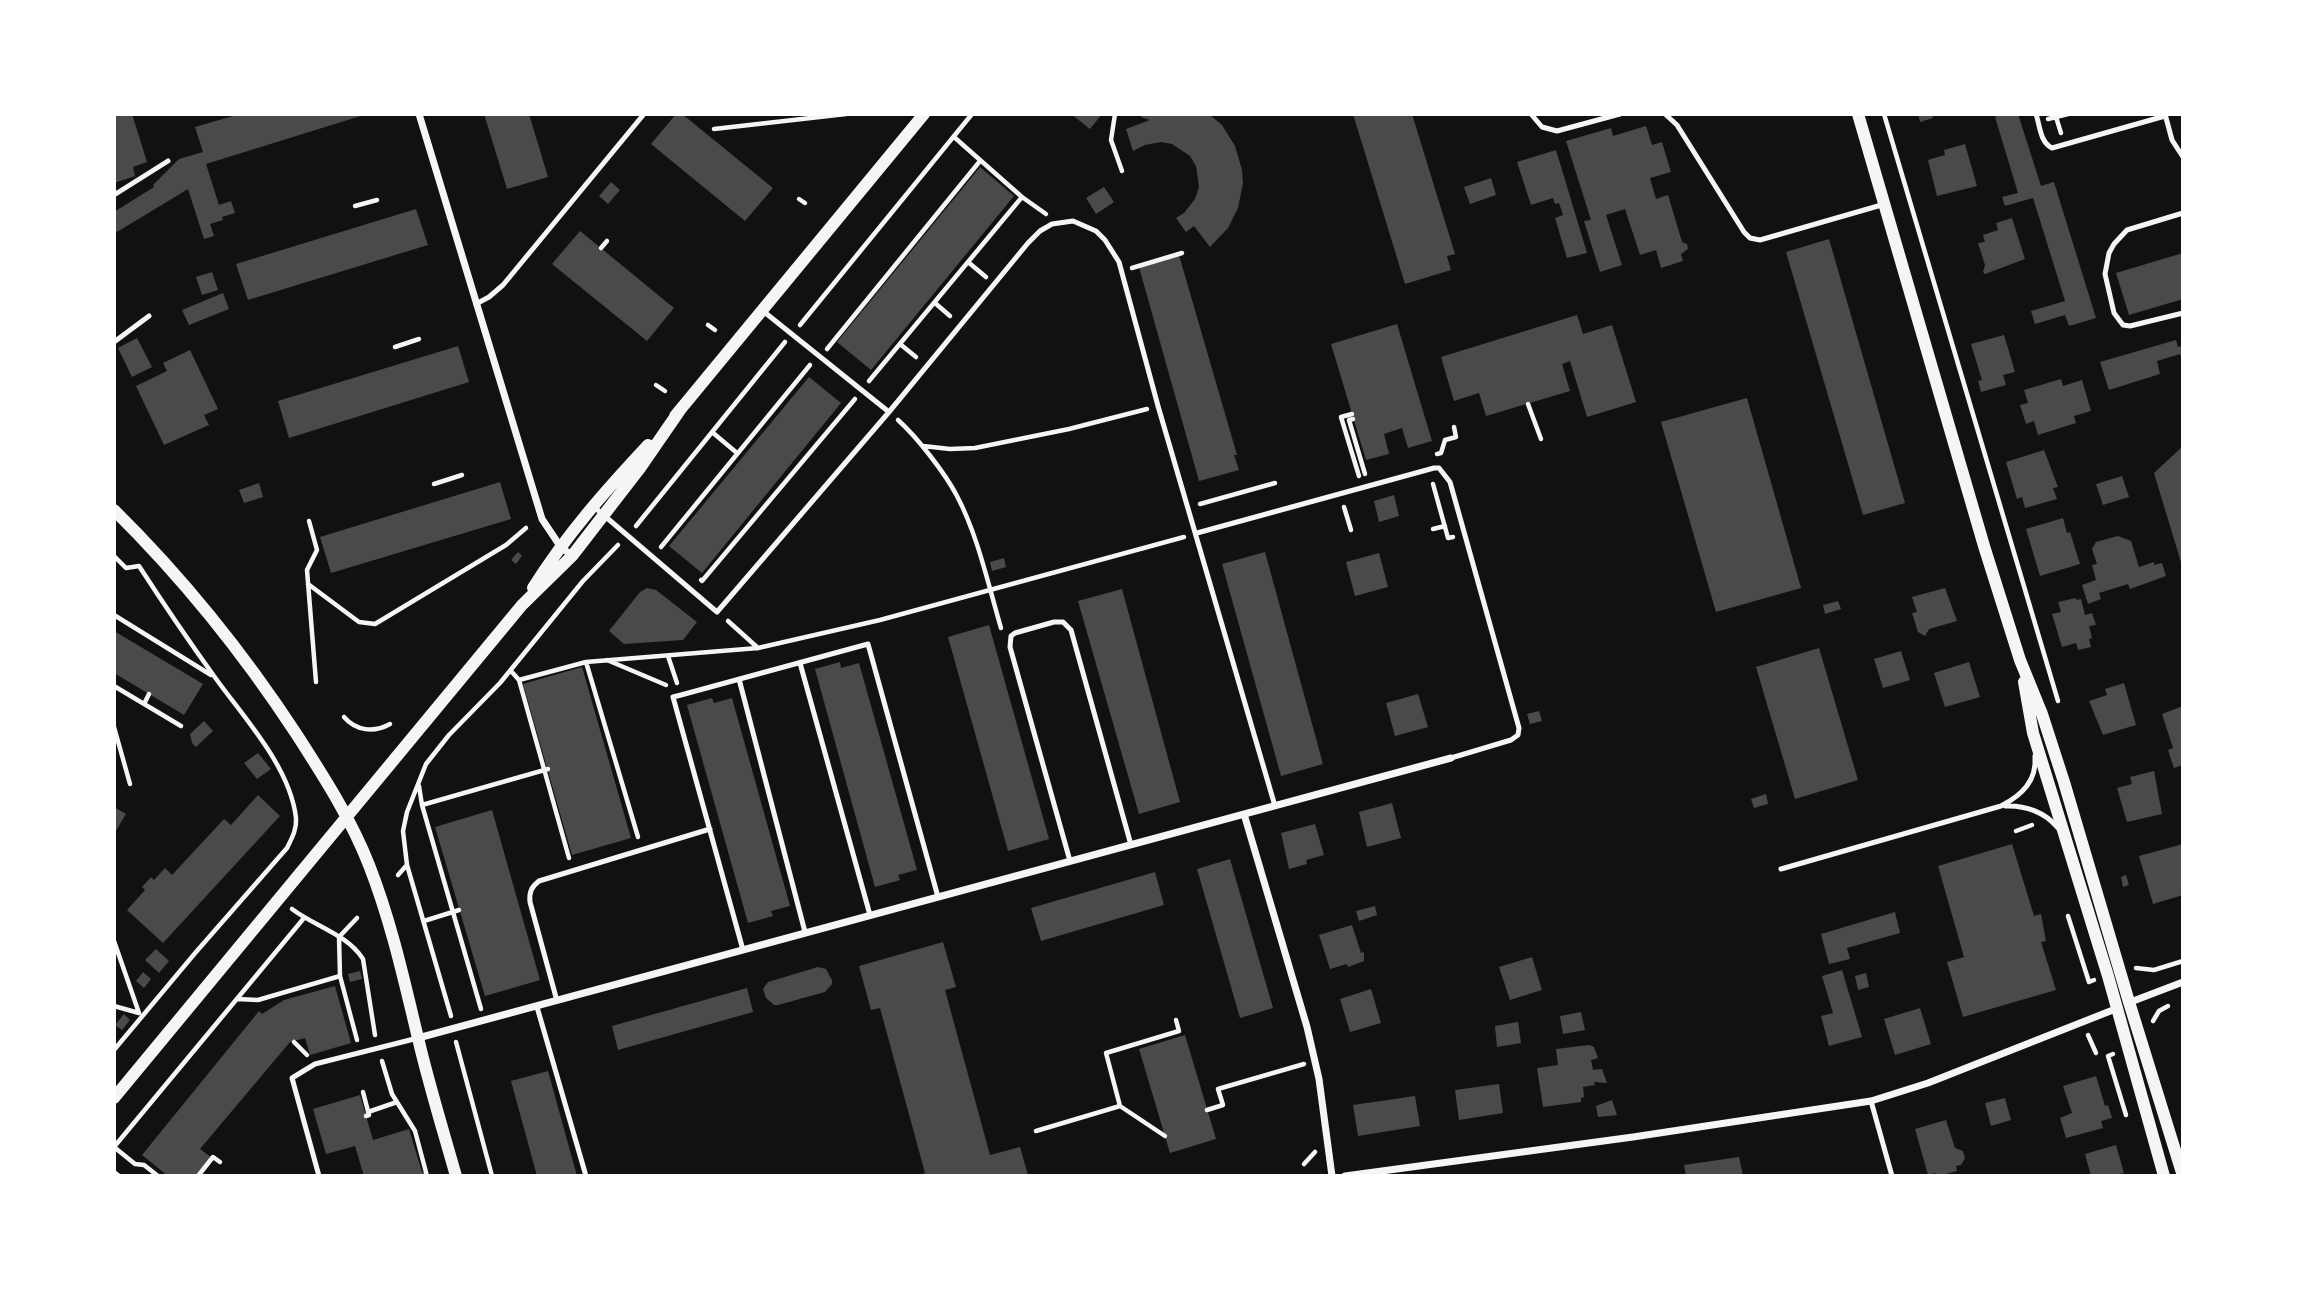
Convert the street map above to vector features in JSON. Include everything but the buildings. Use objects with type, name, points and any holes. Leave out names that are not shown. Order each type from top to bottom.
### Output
[{"type":"street","points":[[419,114],[542,519],[560,546],[572,556]]},
{"type":"street","points":[[522,604],[572,556],[680,410],[924,114]]},
{"type":"street","points":[[1858,114],[1984,546],[2020,660],[2042,714],[2064,782],[2123,1005],[2164,1176]]},
{"type":"street","points":[[115,1099],[522,604],[560,546],[592,506],[680,410]]},
{"type":"street","points":[[114,510],[186,586],[247,664],[309,753],[347,817],[370,866],[383,906],[456,1176]]},
{"type":"street","points":[[2020,660],[2033,733],[2064,835],[2183,1176]]},
{"type":"street","points":[[418,1038],[1451,758]]},
{"type":"street","points":[[1244,814],[1307,1027],[1319,1079],[1332,1176]]},
{"type":"street","points":[[1345,1176],[1871,1101],[1928,1083],[2183,982]]},
{"type":"lane","points":[[477,304],[503,285],[644,114]]},
{"type":"lane","points":[[1531,114],[1542,127],[1557,131],[1620,114]]},
{"type":"lane","points":[[1665,114],[1677,125],[1720,196],[1750,238],[1760,240],[1885,204]]},
{"type":"lane","points":[[2036,114],[2043,139],[2046,145],[2052,148],[2165,115],[2172,140],[2183,157]]},
{"type":"lane","points":[[114,195],[168,161]]},
{"type":"lane","points":[[2183,213],[2134,227],[2121,235],[2109,253],[2105,274],[2114,313],[2123,325],[2130,326],[2183,313]]},
{"type":"lane","points":[[592,506],[717,612],[927,367],[1028,243],[1052,224],[1073,221],[1091,228],[1101,236],[1119,262],[1158,406],[1275,806]]},
{"type":"lane","points":[[761,310],[889,412]]},
{"type":"lane","points":[[114,342],[149,316]]},
{"type":"lane","points":[[1197,533],[1439,468],[1450,482],[1519,728],[1518,735],[1511,740],[1451,758]]},
{"type":"lane","points":[[1070,861],[1010,647],[1011,636],[1015,633],[1054,622],[1063,622],[1071,630],[1131,845]]},
{"type":"lane","points":[[743,950],[673,697],[739,679],[868,644],[938,897]]},
{"type":"lane","points":[[800,663],[870,915]]},
{"type":"lane","points":[[739,679],[805,932]]},
{"type":"lane","points":[[1781,869],[2001,806],[2021,794],[2033,776],[2033,733]]},
{"type":"lane","points":[[2001,806],[2025,808],[2040,813],[2064,835]]},
{"type":"lane","points":[[557,1001],[529,896],[533,885],[641,848],[710,829]]},
{"type":"lane","points":[[537,1007],[586,1176]]},
{"type":"lane","points":[[319,1176],[292,1078],[315,1064],[418,1038]]},
{"type":"lane","points":[[1871,1101],[1892,1176]]},
{"type":"path","points":[[714,129],[846,114]]},
{"type":"path","points":[[643,534],[635,527],[972,114]]},
{"type":"path","points":[[1115,114],[1111,140],[1122,171]]},
{"type":"path","points":[[1884,114],[2060,706]]},
{"type":"path","points":[[954,137],[1022,197],[1051,218]]},
{"type":"path","points":[[820,358],[980,161]]},
{"type":"path","points":[[692,573],[702,582],[1022,197]]},
{"type":"path","points":[[799,199],[805,204]]},
{"type":"path","points":[[355,206],[377,200]]},
{"type":"path","points":[[601,248],[607,241]]},
{"type":"path","points":[[1136,280],[1132,267],[1182,253]]},
{"type":"path","points":[[968,262],[995,284]]},
{"type":"path","points":[[708,325],[715,330]]},
{"type":"path","points":[[395,347],[419,340]]},
{"type":"path","points":[[900,344],[927,367]]},
{"type":"path","points":[[660,547],[810,365]]},
{"type":"path","points":[[656,385],[665,391]]},
{"type":"path","points":[[1528,404],[1541,439]]},
{"type":"path","points":[[922,446],[975,448],[1069,429],[1158,406]]},
{"type":"path","points":[[889,412],[909,429],[956,493],[967,517],[990,590],[1001,636]]},
{"type":"path","points":[[1362,488],[1341,417],[1352,417],[1349,420],[1366,475]]},
{"type":"path","points":[[712,432],[737,453]]},
{"type":"path","points":[[434,484],[462,475]]},
{"type":"path","points":[[1208,530],[1200,504],[1275,483]]},
{"type":"path","points":[[1340,494],[1351,530]]},
{"type":"path","points":[[309,521],[317,550],[307,570],[316,682]]},
{"type":"path","points":[[1433,529],[1445,526]]},
{"type":"path","points":[[308,583],[359,622],[375,624],[506,545],[526,528]]},
{"type":"path","points":[[398,875],[407,865],[403,831],[407,812],[426,764],[449,735],[511,671],[583,581],[627,537]]},
{"type":"path","points":[[652,540],[671,556]]},
{"type":"path","points":[[519,680],[586,662],[758,648],[803,641],[1172,541]]},
{"type":"path","points":[[114,556],[126,568],[139,566],[214,677],[266,747],[285,781],[296,820],[295,832],[287,848],[141,1014],[114,1051]]},
{"type":"path","points":[[717,612],[758,648]]},
{"type":"path","points":[[114,615],[214,677]]},
{"type":"path","points":[[668,656],[681,695]]},
{"type":"path","points":[[606,660],[674,689],[681,695]]},
{"type":"path","points":[[586,662],[641,848]]},
{"type":"path","points":[[511,671],[519,680],[572,870]]},
{"type":"path","points":[[114,686],[181,726]]},
{"type":"path","points":[[144,704],[149,694]]},
{"type":"path","points":[[344,717],[356,728],[379,729],[390,724]]},
{"type":"path","points":[[114,727],[130,784]]},
{"type":"path","points":[[422,750],[431,758]]},
{"type":"path","points":[[422,805],[545,770]]},
{"type":"path","points":[[419,783],[422,805],[481,1010],[473,1013]]},
{"type":"path","points":[[259,881],[267,888]]},
{"type":"path","points":[[292,909],[339,937]]},
{"type":"path","points":[[424,920],[459,910]]},
{"type":"path","points":[[158,1176],[144,1165],[135,1164],[114,1147],[304,918]]},
{"type":"path","points":[[357,918],[339,937],[340,976],[358,1044]]},
{"type":"path","points":[[114,941],[141,1014]]},
{"type":"path","points":[[2134,968],[2154,970],[2183,961]]},
{"type":"path","points":[[236,999],[258,1000],[340,976]]},
{"type":"path","points":[[114,1006],[141,1014]]},
{"type":"path","points":[[452,1018],[462,1015]]},
{"type":"path","points":[[1165,1136],[1120,1106],[1106,1053],[1179,1031],[1176,1020]]},
{"type":"path","points":[[2108,1056],[2127,1119]]},
{"type":"path","points":[[1207,1110],[1223,1105],[1218,1089],[1304,1064]]},
{"type":"path","points":[[363,1092],[367,1114],[397,1102]]},
{"type":"path","points":[[1037,1131],[1120,1106]]},
{"type":"path","points":[[198,1176],[213,1157],[220,1163]]},
{"type":"path","points":[[114,1172],[119,1176]]}]
